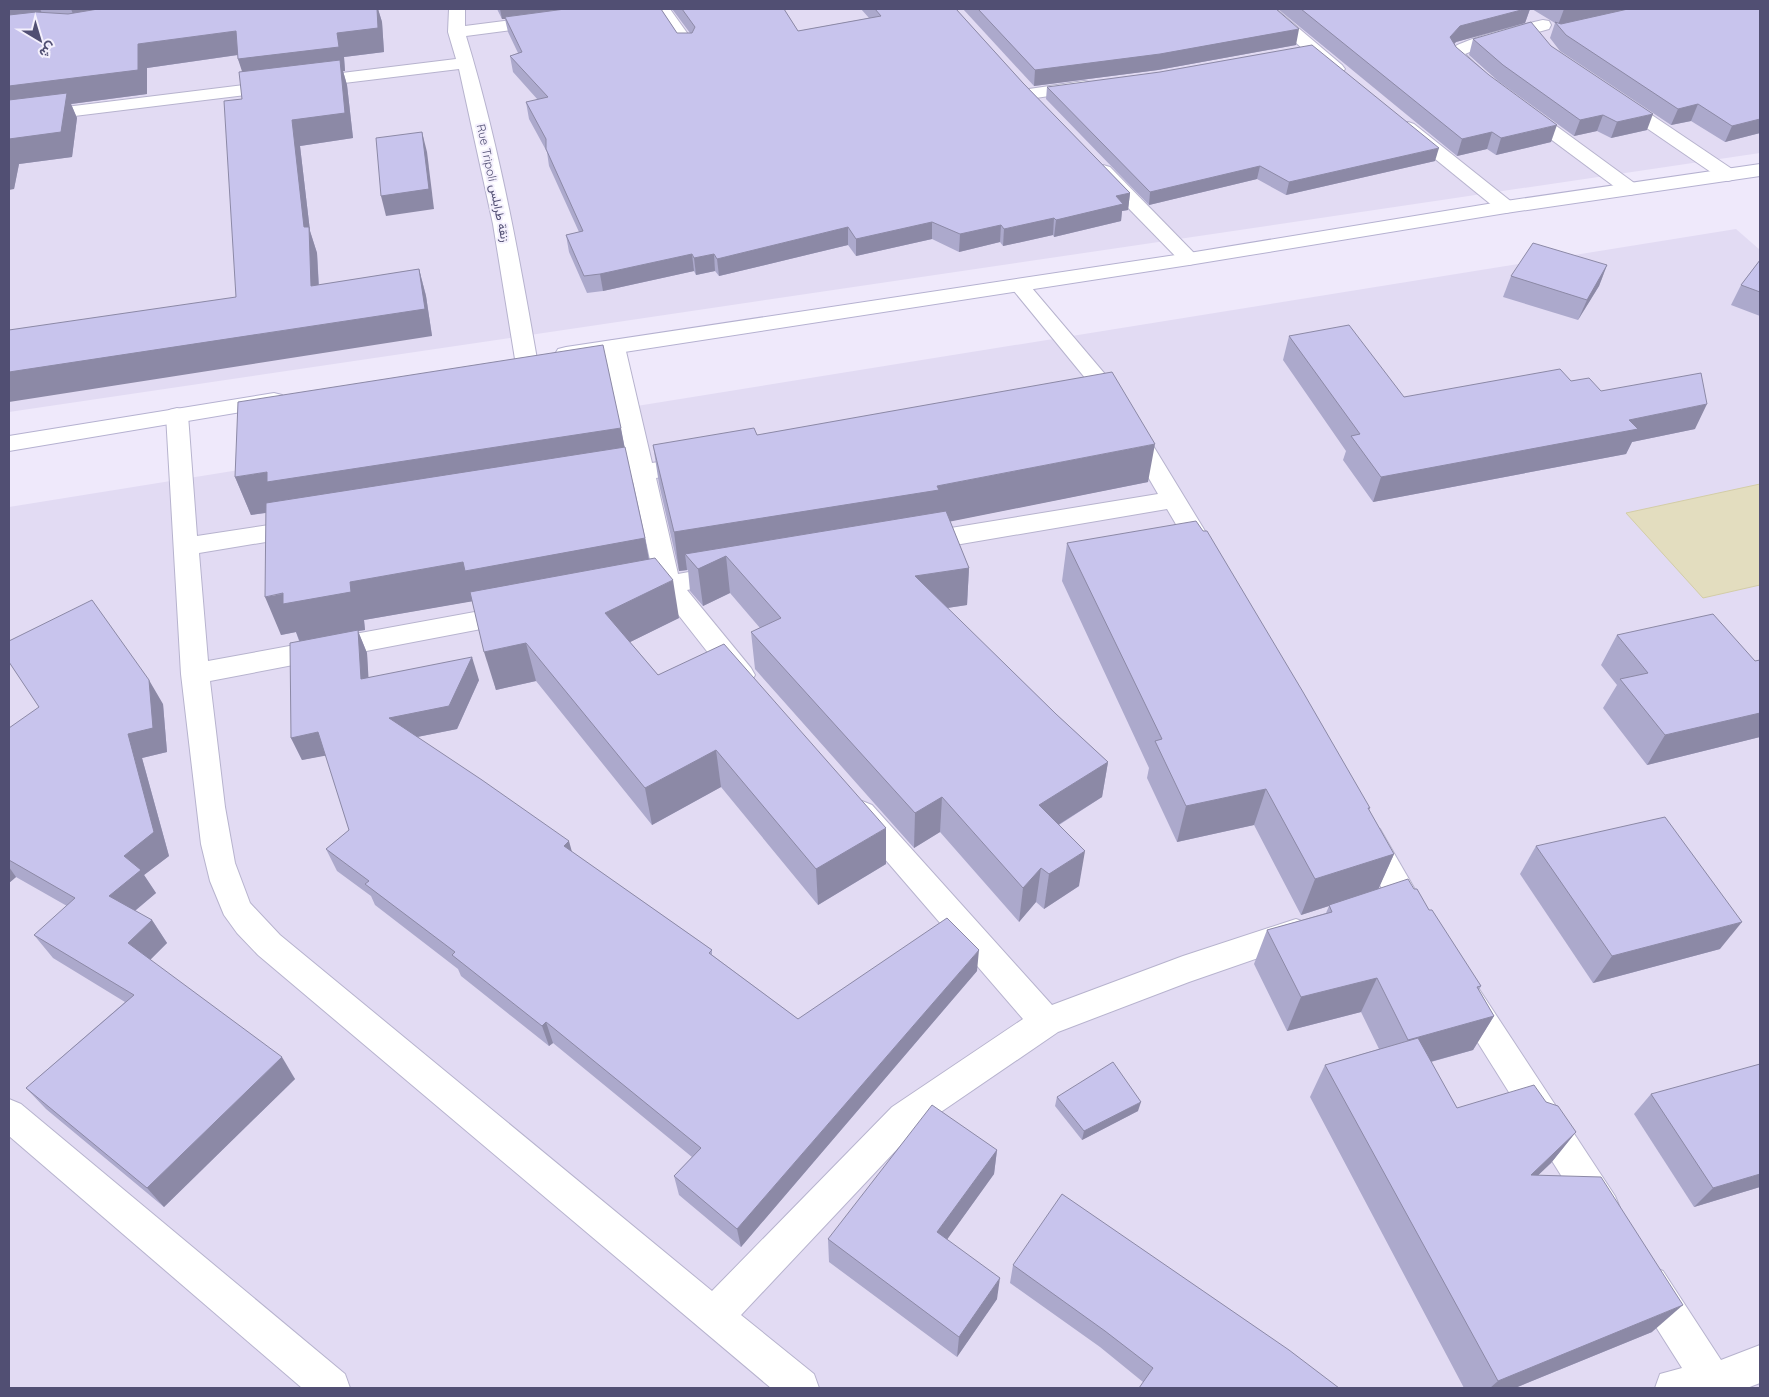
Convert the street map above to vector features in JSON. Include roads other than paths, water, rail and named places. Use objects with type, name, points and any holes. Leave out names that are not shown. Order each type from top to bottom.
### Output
[{"type":"street","name":"Rue Tripoli زنقة طرابلس","points":[[457,9],[456,32],[466,63],[503,224],[517,361],[614,347]]},
{"type":"street","points":[[662,9],[686,44]]},
{"type":"street","points":[[1266,9],[1351,81]]},
{"type":"street","points":[[456,32],[555,19]]},
{"type":"street","points":[[1491,86],[1458,58],[1456,52],[1471,45],[1539,28]]},
{"type":"street","points":[[1293,53],[1313,49]]},
{"type":"street","points":[[9,119],[466,63]]},
{"type":"street","points":[[1016,80],[1042,107]]},
{"type":"street","points":[[1029,94],[1096,85]]},
{"type":"street","points":[[1608,94],[1728,175]]},
{"type":"street","points":[[1506,98],[1630,189]]},
{"type":"street","points":[[1398,119],[1506,207]]},
{"type":"street","points":[[1089,156],[1189,259]]},
{"type":"street","points":[[758,694],[668,584],[614,347],[1189,259],[1506,207],[1760,170]]},
{"type":"street","points":[[1018,285],[1113,398],[1219,577]]},
{"type":"street","points":[[9,444],[293,397]]},
{"type":"street","points":[[1084,403],[1113,398]]},
{"type":"street","points":[[177,415],[195,674],[214,827],[222,869],[232,900],[246,922],[270,945],[800,1388]]},
{"type":"street","points":[[575,483],[712,461]]},
{"type":"street","points":[[902,545],[1174,500]]},
{"type":"street","points":[[185,547],[322,525]]},
{"type":"street","points":[[610,595],[746,571]]},
{"type":"street","points":[[195,674],[533,610]]},
{"type":"street","points":[[843,791],[1046,1022]]},
{"type":"street","points":[[1355,813],[1388,901],[1430,940]]},
{"type":"street","points":[[713,1317],[904,1118],[1046,1022],[1183,970],[1320,924]]},
{"type":"street","points":[[1451,973],[1617,1232]]},
{"type":"street","points":[[9,1115],[331,1388]]},
{"type":"street","points":[[1638,1265],[1715,1385]]},
{"type":"street","points":[[1674,1388],[1715,1385],[1760,1364]]}]
